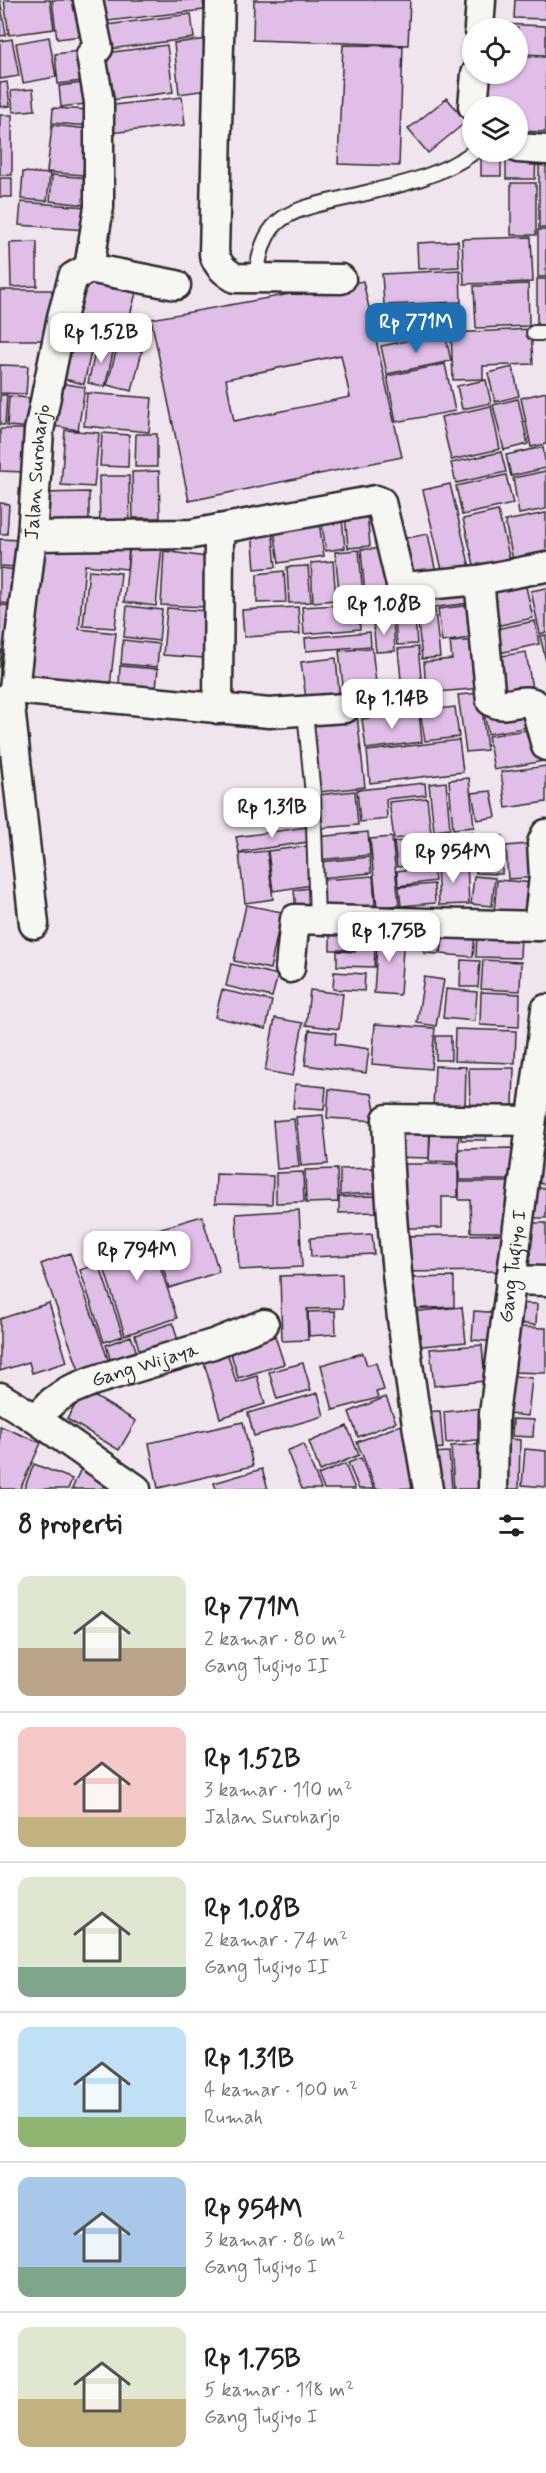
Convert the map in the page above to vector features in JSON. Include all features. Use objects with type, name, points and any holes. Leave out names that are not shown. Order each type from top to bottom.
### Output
[{"type":"street","points":[[88,0],[98,48],[92,55],[99,113],[99,207],[89,268],[176,285]]},
{"type":"street","points":[[220,0],[214,254],[217,263],[236,278],[341,279]]},
{"type":"street","points":[[480,18],[481,0]]},
{"type":"street","points":[[528,149],[546,150]]},
{"type":"street","name":"Jalan Suroharjo","points":[[34,924],[8,696],[32,536],[39,431],[62,317],[74,277],[89,268]]},
{"type":"street","points":[[32,536],[192,534],[376,500],[381,502],[401,585],[405,587],[479,580],[546,567]]},
{"type":"street","points":[[218,709],[219,529]]},
{"type":"street","points":[[479,580],[491,701],[502,705],[527,701],[535,704],[546,746]]},
{"type":"street","points":[[8,696],[269,713],[345,708]]},
{"type":"street","points":[[290,968],[295,919],[542,929],[544,877],[542,843],[546,834]]},
{"type":"street","name":"Gang Tugiyo I","points":[[493,1489],[494,1414],[546,1009]]},
{"type":"street","points":[[428,1489],[398,1300],[387,1119],[531,1121]]},
{"type":"street","points":[[510,1280],[546,1281]]},
{"type":"street","name":"Gang Wijaya","points":[[36,1419],[60,1396],[92,1381],[213,1344],[264,1324]]},
{"type":"street","points":[[0,1397],[36,1419],[128,1487]]},
{"type":"lane","points":[[255,277],[265,238],[278,221],[309,207],[429,176],[462,160]]},
{"type":"lane","points":[[305,711],[313,795],[317,919]]},
{"type":"building","points":[[0,0],[6,35],[0,36]]},
{"type":"building","points":[[4,0],[50,0],[54,29],[9,35]]},
{"type":"building","points":[[52,0],[79,0],[83,36],[57,39]]},
{"type":"building","points":[[96,0],[203,0],[204,10],[99,22]]},
{"type":"building","points":[[254,0],[410,0],[408,45],[253,40]]},
{"type":"building","points":[[515,0],[546,0],[546,19],[514,18]]},
{"type":"building","points":[[191,14],[194,38],[102,50],[99,26]]},
{"type":"building","points":[[528,25],[546,26],[546,55],[528,54]]},
{"type":"building","points":[[49,37],[56,77],[23,83],[16,43]]},
{"type":"building","points":[[12,39],[19,76],[0,79],[0,41]]},
{"type":"building","points":[[208,39],[214,89],[179,94],[174,43]]},
{"type":"building","points":[[167,45],[173,92],[103,101],[98,54]]},
{"type":"building","points":[[343,45],[403,46],[399,166],[338,164]]},
{"type":"building","points":[[87,50],[90,80],[58,84],[55,54]]},
{"type":"building","points":[[528,56],[546,57],[546,132],[528,131],[528,96],[481,96],[482,84],[528,84]]},
{"type":"building","points":[[7,82],[10,106],[0,107],[0,83]]},
{"type":"building","points":[[90,82],[93,103],[61,107],[59,86]]},
{"type":"building","points":[[33,89],[35,110],[13,112],[11,91]]},
{"type":"building","points":[[182,97],[185,125],[109,133],[106,106]]},
{"type":"building","points":[[447,98],[462,117],[462,125],[428,153],[408,129]]},
{"type":"building","points":[[53,108],[90,110],[89,126],[52,123]]},
{"type":"building","points":[[0,115],[12,115],[12,175],[0,175]]},
{"type":"building","points":[[52,125],[88,129],[83,175],[47,172]]},
{"type":"building","points":[[528,154],[536,154],[535,179],[506,179],[506,162],[528,162]]},
{"type":"building","points":[[539,161],[546,161],[546,228],[539,228]]},
{"type":"building","points":[[481,162],[501,162],[501,176],[481,176]]},
{"type":"building","points":[[23,172],[50,174],[47,201],[21,199]]},
{"type":"building","points":[[52,175],[89,178],[87,205],[50,201]]},
{"type":"building","points":[[0,178],[12,178],[12,197],[0,197]]},
{"type":"building","points":[[511,183],[536,183],[536,235],[511,235]]},
{"type":"building","points":[[21,202],[87,207],[85,230],[19,225]]},
{"type":"building","points":[[538,230],[546,230],[546,277],[538,277]]},
{"type":"building","points":[[531,237],[533,282],[464,284],[462,239]]},
{"type":"building","points":[[458,241],[459,267],[418,269],[417,243]]},
{"type":"building","points":[[37,242],[37,286],[11,287],[10,243]]},
{"type":"building","points":[[460,270],[461,302],[384,305],[382,274]]},
{"type":"building","points":[[79,276],[136,293],[124,337],[65,320]]},
{"type":"building","points":[[537,279],[546,279],[546,330],[537,330]]},
{"type":"building","points":[[363,281],[402,457],[189,501],[151,319]],"holes":[[[341,355],[350,397],[234,421],[226,379]]]},
{"type":"building","points":[[528,284],[529,326],[476,328],[474,286]]},
{"type":"building","points":[[0,290],[52,290],[53,340],[0,340]]},
{"type":"building","points":[[461,302],[464,329],[390,334],[388,308]]},
{"type":"building","points":[[531,329],[533,364],[483,366],[483,379],[453,380],[451,333]]},
{"type":"building","points":[[67,330],[95,336],[92,348],[64,342]]},
{"type":"building","points":[[445,333],[451,361],[387,374],[381,346]]},
{"type":"building","points":[[98,340],[115,344],[105,387],[88,383]]},
{"type":"building","points":[[63,345],[91,352],[84,384],[56,377]]},
{"type":"building","points":[[118,345],[142,351],[132,391],[107,385]]},
{"type":"building","points":[[445,364],[455,411],[396,422],[387,376]]},
{"type":"building","points":[[0,365],[28,366],[26,394],[0,393]]},
{"type":"building","points":[[513,367],[519,396],[495,402],[488,373]]},
{"type":"building","points":[[486,380],[491,403],[462,409],[457,386]]},
{"type":"building","points":[[53,382],[85,387],[78,430],[47,425]]},
{"type":"building","points":[[546,392],[546,444],[531,447],[521,398]]},
{"type":"building","points":[[87,393],[152,398],[149,432],[84,426]]},
{"type":"building","points":[[0,395],[7,395],[5,425],[0,425]]},
{"type":"building","points":[[9,396],[38,399],[35,428],[7,426]]},
{"type":"building","points":[[518,399],[528,444],[504,450],[493,405]]},
{"type":"building","points":[[491,406],[500,449],[451,460],[441,417]]},
{"type":"building","points":[[0,429],[25,429],[24,472],[0,471]]},
{"type":"building","points":[[65,430],[99,433],[94,487],[61,485]]},
{"type":"building","points":[[102,433],[129,435],[128,467],[100,466]]},
{"type":"building","points":[[136,434],[157,434],[157,467],[135,467]]},
{"type":"building","points":[[543,447],[546,468],[511,476],[506,455]]},
{"type":"building","points":[[501,452],[506,472],[456,483],[451,463]]},
{"type":"building","points":[[159,471],[160,518],[133,518],[132,472]]},
{"type":"building","points":[[546,471],[546,509],[519,514],[513,478]]},
{"type":"building","points":[[506,475],[513,504],[462,515],[456,486]]},
{"type":"building","points":[[99,476],[129,476],[130,529],[100,530]]},
{"type":"building","points":[[450,484],[471,572],[444,578],[423,490]]},
{"type":"building","points":[[89,492],[89,530],[41,530],[40,493]]},
{"type":"building","points":[[0,503],[9,504],[7,534],[0,534]]},
{"type":"building","points":[[341,509],[345,548],[326,551],[320,512]]},
{"type":"building","points":[[498,511],[511,564],[476,573],[463,519]]},
{"type":"building","points":[[367,513],[370,546],[348,548],[345,514]]},
{"type":"building","points":[[546,513],[546,554],[513,560],[505,521]]},
{"type":"building","points":[[318,516],[324,556],[279,563],[273,522]]},
{"type":"building","points":[[272,527],[276,567],[255,569],[252,529]]},
{"type":"building","points":[[428,534],[437,578],[415,583],[406,538]]},
{"type":"building","points":[[0,539],[20,540],[18,567],[0,566]]},
{"type":"building","points":[[37,539],[129,548],[127,569],[85,565],[79,629],[116,633],[110,686],[23,678]]},
{"type":"building","points":[[130,544],[162,547],[156,606],[124,602]]},
{"type":"building","points":[[361,549],[382,549],[386,593],[365,596]]},
{"type":"building","points":[[359,550],[363,597],[340,600],[335,552]]},
{"type":"building","points":[[164,551],[206,557],[206,607],[161,605]]},
{"type":"building","points":[[333,561],[336,600],[313,602],[311,563]]},
{"type":"building","points":[[308,566],[311,602],[289,603],[287,567]]},
{"type":"building","points":[[0,568],[17,570],[14,604],[0,603]]},
{"type":"building","points":[[89,570],[121,573],[115,628],[83,626]]},
{"type":"building","points":[[284,571],[286,602],[257,603],[257,574]]},
{"type":"building","points":[[524,578],[533,618],[491,627],[482,587]]},
{"type":"building","points":[[470,583],[472,603],[419,609],[417,589]]},
{"type":"building","points":[[546,588],[546,632],[540,634],[531,591]]},
{"type":"building","points":[[413,596],[415,615],[364,619],[362,601]]},
{"type":"building","points":[[358,604],[360,629],[304,634],[302,607]]},
{"type":"building","points":[[0,605],[13,606],[9,651],[0,650]]},
{"type":"building","points":[[472,605],[476,637],[442,642],[438,609]]},
{"type":"building","points":[[127,606],[162,610],[159,641],[124,637]]},
{"type":"building","points":[[298,607],[300,634],[244,637],[242,610]]},
{"type":"building","points":[[167,608],[207,611],[204,658],[163,655]]},
{"type":"building","points":[[435,610],[440,657],[422,659],[417,612]]},
{"type":"building","points":[[415,618],[417,644],[397,645],[395,620]]},
{"type":"building","points":[[393,620],[395,651],[376,652],[373,622]]},
{"type":"building","points":[[535,621],[539,644],[495,654],[491,630]]},
{"type":"building","points":[[370,632],[371,646],[306,651],[305,638]]},
{"type":"building","points":[[546,635],[546,661],[540,636]]},
{"type":"building","points":[[123,640],[159,644],[157,667],[121,664]]},
{"type":"building","points":[[479,640],[483,688],[426,693],[424,662],[452,659],[450,642]]},
{"type":"building","points":[[418,647],[423,697],[403,699],[398,649]]},
{"type":"building","points":[[372,648],[376,683],[343,686],[339,651]]},
{"type":"building","points":[[0,652],[8,653],[6,685],[0,685]]},
{"type":"building","points":[[526,652],[533,695],[497,701],[489,658]]},
{"type":"building","points":[[336,658],[340,702],[307,706],[301,662]]},
{"type":"building","points":[[120,666],[158,669],[156,688],[119,685]]},
{"type":"building","points":[[480,693],[487,750],[466,752],[458,695]]},
{"type":"building","points":[[532,705],[535,726],[488,734],[484,713]]},
{"type":"building","points":[[455,707],[459,737],[425,741],[420,711]]},
{"type":"building","points":[[419,712],[422,742],[366,749],[362,719]]},
{"type":"building","points":[[357,715],[365,787],[319,792],[311,720]]},
{"type":"building","points":[[539,728],[544,761],[494,770],[488,736]]},
{"type":"building","points":[[459,740],[463,772],[370,783],[367,751]]},
{"type":"building","points":[[546,766],[546,802],[506,808],[501,772]]},
{"type":"building","points":[[469,778],[474,827],[453,829],[449,780]]},
{"type":"building","points":[[446,782],[450,829],[434,831],[429,784]]},
{"type":"building","points":[[425,783],[426,795],[386,799],[387,819],[360,822],[357,790]]},
{"type":"building","points":[[355,791],[358,825],[320,828],[317,795]]},
{"type":"building","points":[[491,791],[496,817],[477,820],[472,793]]},
{"type":"building","points":[[427,798],[431,834],[394,839],[389,802]]},
{"type":"building","points":[[306,827],[308,842],[239,852],[236,837]]},
{"type":"building","points":[[368,832],[370,855],[318,860],[316,837]]},
{"type":"building","points":[[472,832],[474,857],[436,860],[434,835]]},
{"type":"building","points":[[476,836],[503,836],[502,874],[476,873]]},
{"type":"building","points":[[392,837],[399,905],[377,908],[370,839]]},
{"type":"building","points":[[430,838],[433,863],[397,867],[394,842]]},
{"type":"building","points":[[539,843],[542,877],[508,879],[506,846]]},
{"type":"building","points":[[307,846],[312,885],[273,891],[268,851]]},
{"type":"building","points":[[267,851],[273,899],[245,903],[239,854]]},
{"type":"building","points":[[370,857],[371,873],[320,878],[319,862]]},
{"type":"building","points":[[467,862],[469,904],[439,905],[437,863]]},
{"type":"building","points":[[433,866],[435,881],[398,886],[397,871]]},
{"type":"building","points":[[373,876],[375,905],[324,909],[322,880]]},
{"type":"building","points":[[474,876],[495,878],[492,906],[471,904]]},
{"type":"building","points":[[497,880],[535,883],[532,915],[494,912]]},
{"type":"building","points":[[434,884],[435,903],[401,906],[399,887]]},
{"type":"building","points":[[310,888],[312,909],[296,910],[294,890]]},
{"type":"building","points":[[246,905],[282,912],[270,969],[234,961]]},
{"type":"building","points":[[330,925],[353,925],[353,950],[330,950]]},
{"type":"building","points":[[355,926],[376,927],[374,967],[337,966],[337,951],[355,952]]},
{"type":"building","points":[[426,927],[441,929],[439,954],[424,953]]},
{"type":"building","points":[[444,929],[475,931],[473,957],[441,954]]},
{"type":"building","points":[[378,931],[404,933],[400,995],[374,993]]},
{"type":"building","points":[[477,932],[521,933],[520,958],[476,957]]},
{"type":"building","points":[[461,960],[480,961],[478,987],[460,987]]},
{"type":"building","points":[[483,960],[521,962],[520,991],[481,989]]},
{"type":"building","points":[[231,964],[278,975],[272,997],[226,986]]},
{"type":"building","points":[[334,972],[365,974],[364,991],[333,989]]},
{"type":"building","points":[[424,977],[444,980],[436,1026],[417,1023]]},
{"type":"building","points":[[446,989],[477,992],[475,1021],[443,1018]]},
{"type":"building","points":[[222,990],[272,1001],[266,1029],[215,1017]]},
{"type":"building","points":[[310,990],[343,994],[339,1029],[306,1025]]},
{"type":"building","points":[[481,992],[520,994],[519,1027],[480,1025]]},
{"type":"building","points":[[275,1018],[303,1023],[293,1076],[265,1071]]},
{"type":"building","points":[[375,1024],[435,1028],[431,1069],[372,1064]]},
{"type":"building","points":[[455,1029],[516,1031],[515,1063],[454,1061]]},
{"type":"building","points":[[309,1030],[336,1033],[335,1044],[369,1049],[366,1073],[305,1065]]},
{"type":"building","points":[[436,1036],[451,1036],[451,1060],[436,1060]]},
{"type":"building","points":[[435,1066],[466,1067],[465,1109],[433,1108]]},
{"type":"building","points":[[469,1068],[514,1068],[513,1106],[470,1107]]},
{"type":"building","points":[[295,1084],[326,1087],[324,1110],[293,1108]]},
{"type":"building","points":[[329,1089],[372,1094],[377,1121],[327,1118]]},
{"type":"building","points":[[323,1115],[328,1164],[301,1166],[296,1117]]},
{"type":"building","points":[[294,1119],[299,1167],[277,1169],[273,1121]]},
{"type":"building","points":[[431,1122],[459,1123],[458,1162],[429,1161]]},
{"type":"building","points":[[461,1122],[487,1122],[486,1140],[461,1140]]},
{"type":"building","points":[[392,1123],[430,1124],[429,1158],[391,1157]]},
{"type":"building","points":[[513,1148],[513,1180],[459,1180],[459,1149]]},
{"type":"building","points":[[538,1149],[546,1150],[546,1184],[535,1183]]},
{"type":"building","points":[[400,1164],[458,1164],[458,1197],[442,1197],[442,1228],[399,1228]]},
{"type":"building","points":[[375,1168],[376,1193],[340,1195],[340,1169]]},
{"type":"building","points":[[337,1169],[338,1202],[306,1203],[305,1170]]},
{"type":"building","points":[[303,1172],[304,1202],[276,1203],[276,1173]]},
{"type":"building","points":[[216,1174],[273,1176],[272,1204],[215,1203]]},
{"type":"building","points":[[459,1182],[512,1182],[512,1232],[471,1232],[470,1200],[459,1200]]},
{"type":"building","points":[[532,1188],[546,1188],[546,1218],[531,1218]]},
{"type":"building","points":[[376,1196],[377,1212],[339,1213],[339,1197]]},
{"type":"building","points":[[299,1210],[302,1267],[239,1270],[236,1214]]},
{"type":"building","points":[[202,1216],[219,1272],[169,1288],[152,1231]]},
{"type":"building","points":[[528,1223],[546,1223],[546,1270],[527,1269]]},
{"type":"building","points":[[148,1229],[177,1318],[125,1335],[97,1245]]},
{"type":"building","points":[[372,1234],[374,1254],[311,1257],[310,1238]]},
{"type":"building","points":[[506,1234],[505,1271],[400,1272],[400,1236]]},
{"type":"building","points":[[70,1253],[109,1362],[80,1373],[41,1264]]},
{"type":"building","points":[[99,1264],[123,1336],[104,1342],[80,1270]]},
{"type":"building","points":[[342,1274],[343,1308],[307,1309],[308,1340],[282,1341],[280,1276]]},
{"type":"building","points":[[454,1277],[454,1307],[406,1309],[405,1278]]},
{"type":"building","points":[[49,1303],[67,1362],[32,1373],[29,1362],[0,1371],[0,1319]]},
{"type":"building","points":[[516,1303],[537,1304],[536,1325],[515,1323]]},
{"type":"building","points":[[462,1307],[466,1342],[412,1347],[408,1312]]},
{"type":"building","points":[[335,1311],[336,1334],[309,1336],[308,1312]]},
{"type":"building","points":[[474,1311],[502,1313],[499,1342],[472,1340]]},
{"type":"building","points":[[173,1323],[178,1341],[140,1353],[135,1335]]},
{"type":"building","points":[[512,1327],[546,1328],[546,1373],[511,1372]]},
{"type":"building","points":[[131,1336],[137,1353],[111,1362],[106,1345]]},
{"type":"building","points":[[275,1336],[284,1364],[238,1378],[230,1350]]},
{"type":"building","points":[[225,1345],[236,1382],[257,1376],[265,1404],[220,1418],[201,1352]]},
{"type":"building","points":[[482,1345],[485,1381],[434,1386],[430,1349]]},
{"type":"building","points":[[363,1353],[367,1365],[376,1363],[384,1390],[376,1392],[378,1398],[333,1410],[321,1365]]},
{"type":"building","points":[[303,1363],[311,1390],[277,1399],[269,1372]]},
{"type":"building","points":[[503,1375],[532,1378],[528,1416],[499,1413]]},
{"type":"building","points":[[84,1390],[136,1421],[119,1450],[67,1419]]},
{"type":"building","points":[[318,1393],[324,1416],[254,1436],[248,1413]]},
{"type":"building","points":[[386,1397],[396,1422],[358,1437],[349,1412]]},
{"type":"building","points":[[483,1408],[487,1439],[446,1443],[444,1412]]},
{"type":"building","points":[[440,1411],[443,1448],[425,1450],[421,1412]]},
{"type":"building","points":[[498,1419],[511,1419],[510,1439],[520,1440],[519,1489],[495,1489]]},
{"type":"building","points":[[513,1419],[534,1420],[533,1437],[512,1436]]},
{"type":"building","points":[[243,1422],[253,1466],[158,1488],[149,1443]]},
{"type":"building","points":[[401,1425],[425,1488],[376,1489],[357,1442]]},
{"type":"building","points":[[0,1426],[41,1443],[20,1489],[0,1489]]},
{"type":"building","points":[[347,1426],[359,1455],[320,1471],[309,1442]]},
{"type":"building","points":[[303,1444],[321,1489],[302,1489],[287,1451]]},
{"type":"building","points":[[486,1444],[489,1489],[454,1489],[451,1446]]},
{"type":"building","points":[[525,1449],[546,1451],[546,1487],[522,1485]]},
{"type":"building","points":[[449,1452],[452,1489],[434,1489],[431,1453]]},
{"type":"building","points":[[361,1458],[374,1489],[359,1489],[348,1463]]},
{"type":"building","points":[[34,1464],[72,1479],[68,1489],[24,1489]]},
{"type":"building","points":[[345,1464],[355,1489],[324,1489],[318,1475]]},
{"type":"building","points":[[82,1466],[107,1477],[102,1489],[72,1489]]},
{"type":"building","points":[[262,1469],[268,1489],[216,1489],[214,1483]]}]
